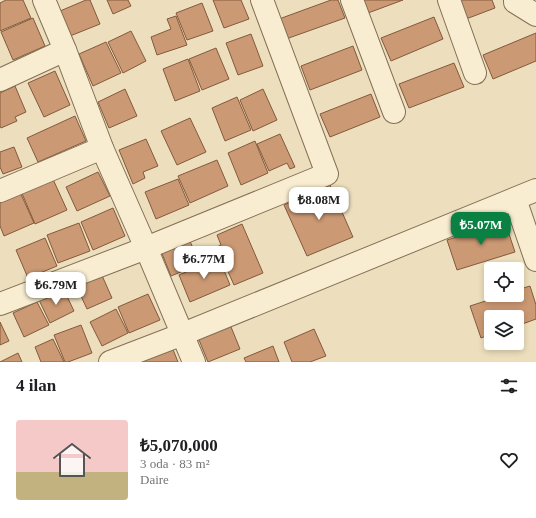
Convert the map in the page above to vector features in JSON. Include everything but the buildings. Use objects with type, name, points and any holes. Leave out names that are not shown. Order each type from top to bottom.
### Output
[{"type":"street","points":[[44,0],[65,50],[102,148],[194,362]]},
{"type":"street","points":[[0,304],[146,248],[327,174],[262,0]]},
{"type":"street","points":[[352,0],[394,112]]},
{"type":"street","points":[[449,0],[475,73]]},
{"type":"street","points":[[515,0],[515,2],[536,15]]},
{"type":"street","points":[[0,80],[65,50]]},
{"type":"street","points":[[0,191],[102,148]]},
{"type":"street","points":[[110,362],[183,334],[536,190]]},
{"type":"street","points":[[515,199],[536,260]]}]
